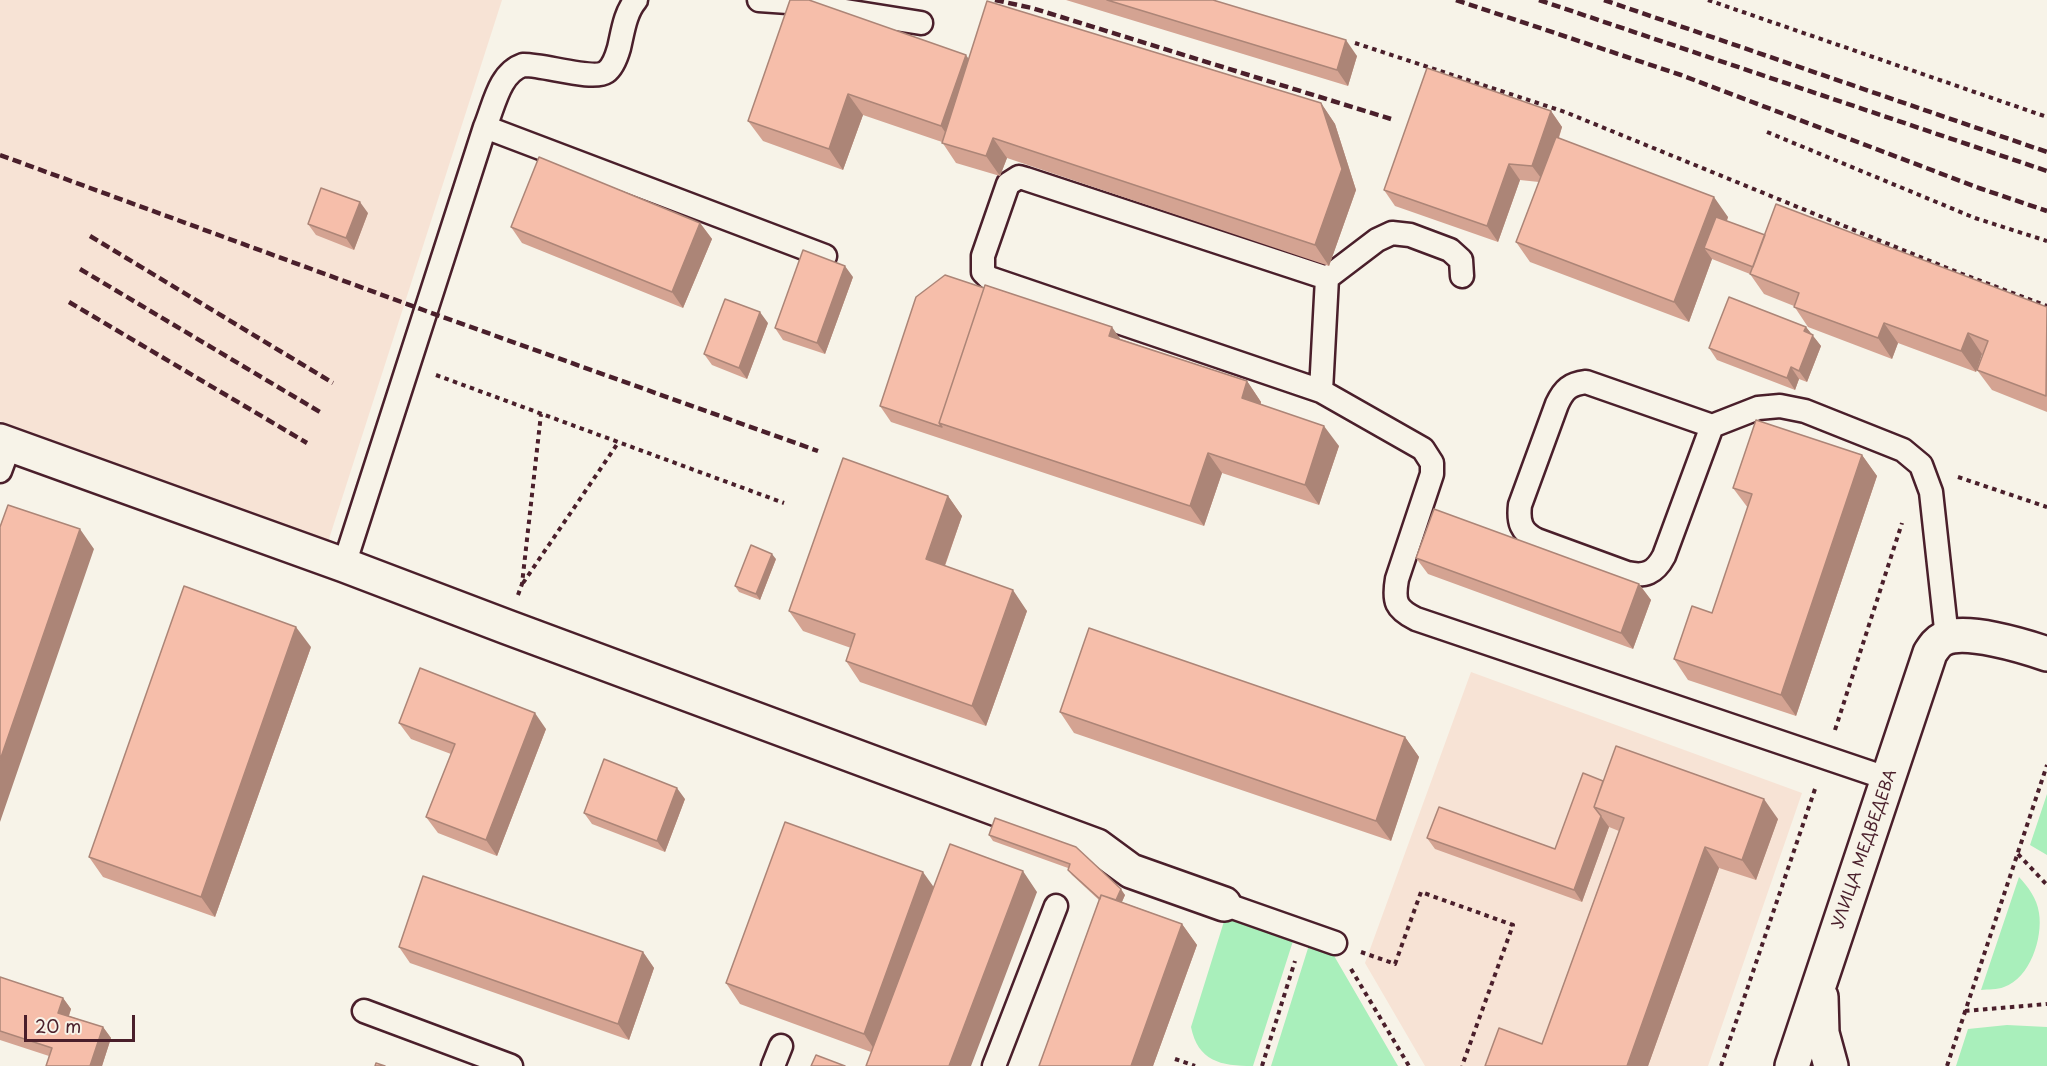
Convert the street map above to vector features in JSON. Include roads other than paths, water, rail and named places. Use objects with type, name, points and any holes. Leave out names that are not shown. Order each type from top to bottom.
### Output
[{"type":"street","points":[[3,452],[344,565],[1097,846],[1131,871],[1224,904]]},
{"type":"street","points":[[1947,638],[1967,636],[1996,640],[2047,654]]},
{"type":"street","name":"УЛИЦА МЕДВЕДЕВА","points":[[1792,1066],[1930,653],[1935,645],[1947,638]]},
{"type":"street","points":[[1821,981],[1822,1033],[1831,1066]]},
{"type":"lane","points":[[344,565],[485,127],[503,81],[514,68],[531,64],[586,74],[598,75],[606,72],[618,54],[628,13],[636,0]]},
{"type":"lane","points":[[759,0],[788,2],[921,23]]},
{"type":"lane","points":[[485,127],[825,256]]},
{"type":"lane","points":[[1327,278],[1019,177],[1013,179],[1005,190],[982,264],[983,272],[996,282],[1321,392],[1423,449],[1432,463],[1429,485],[1397,579],[1395,592],[1396,604],[1404,613],[1888,779]]},
{"type":"lane","points":[[1321,392],[1327,278],[1377,240],[1392,233],[1410,235],[1450,250],[1461,260],[1462,276]]},
{"type":"lane","points":[[1712,426],[1664,556],[1659,567],[1650,573],[1640,576],[1627,573],[1559,549],[1526,535],[1520,526],[1520,505],[1563,392],[1572,383],[1598,384],[1712,426],[1758,408],[1780,406],[1805,411],[1903,450],[1922,465],[1931,492],[1947,638]]},
{"type":"lane","points":[[1224,904],[1335,943]]},
{"type":"lane","points":[[994,1066],[1056,906]]},
{"type":"lane","points":[[364,1011],[511,1066]]},
{"type":"railway","points":[[995,0],[1032,8],[1391,119]]},
{"type":"railway","points":[[1456,0],[1681,75],[1979,188],[2047,211]]},
{"type":"railway","points":[[1539,0],[2047,171]]},
{"type":"railway","points":[[1604,0],[2047,152]]},
{"type":"railway","points":[[0,155],[818,451]]},
{"type":"railway","points":[[90,236],[333,383]]},
{"type":"railway","points":[[80,269],[320,412]]},
{"type":"railway","points":[[69,302],[307,443]]}]
